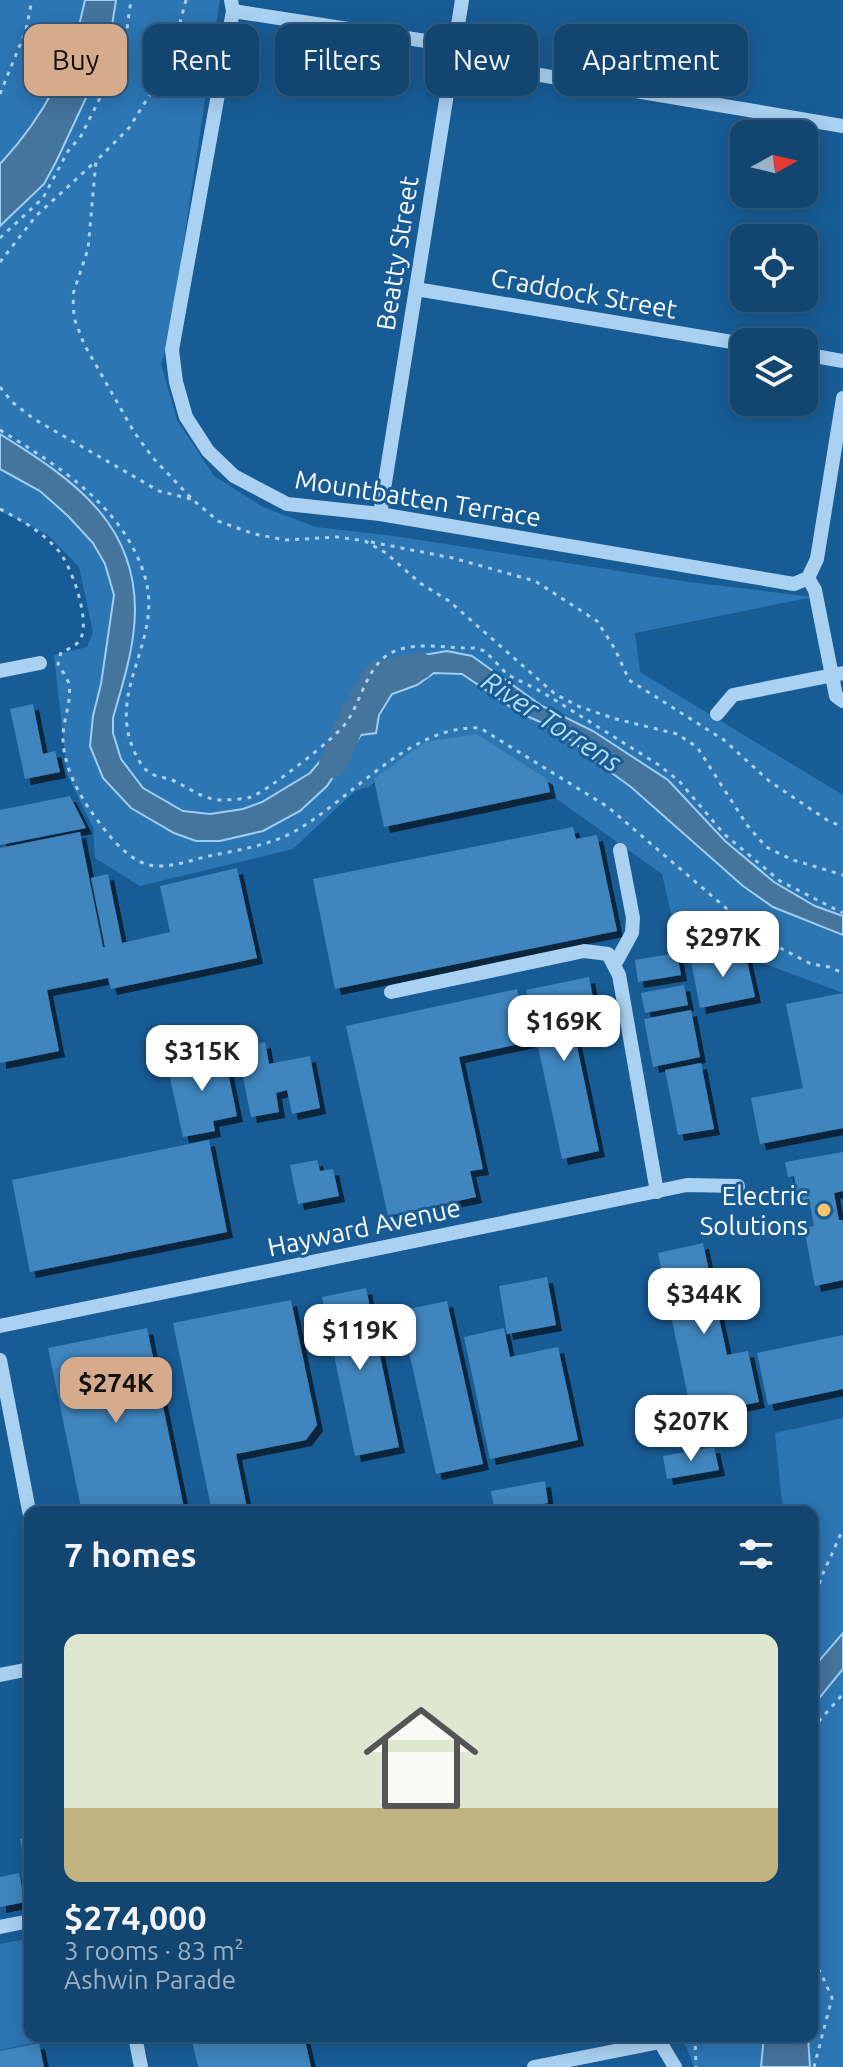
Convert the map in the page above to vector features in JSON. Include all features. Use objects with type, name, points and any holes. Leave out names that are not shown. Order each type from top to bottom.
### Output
[{"type":"street","name":"Beatty Street","points":[[459,24],[462,0]]},
{"type":"street","points":[[232,5],[425,40]]},
{"type":"street","name":"Mountbatten Terrace","points":[[232,5],[172,350],[176,382],[186,417],[208,451],[234,476],[287,504],[380,514],[785,584],[808,578]]},
{"type":"street","points":[[538,75],[843,126]]},
{"type":"street","name":"Beatty Street","points":[[380,514],[448,96]]},
{"type":"street","name":"Craddock Street","points":[[416,289],[730,342]]},
{"type":"street","points":[[818,357],[843,361]]},
{"type":"street","points":[[843,398],[840,434],[817,559],[808,578],[815,590],[838,674],[836,696],[843,701]]},
{"type":"street","points":[[0,671],[40,663]]},
{"type":"street","points":[[717,714],[733,695],[838,674]]},
{"type":"street","points":[[615,964],[632,933],[633,918],[620,850]]},
{"type":"street","points":[[391,992],[584,951],[597,950],[608,954],[615,964],[657,1192]]},
{"type":"street","name":"Hayward Avenue","points":[[0,1326],[687,1185],[738,1186]]},
{"type":"street","points":[[0,1360],[2,1384],[28,1506]]},
{"type":"street","points":[[0,1675],[24,1670]]},
{"type":"street","points":[[0,1927],[24,1922]]},
{"type":"street","points":[[136,2042],[141,2067]]},
{"type":"street","points":[[534,2067],[660,2042],[675,2067]]},
{"type":"path","points":[[0,94],[26,30],[32,0]]},
{"type":"path","points":[[0,238],[43,198],[68,151],[81,136],[124,50],[131,0]]},
{"type":"path","points":[[0,262],[36,216],[96,161]]},
{"type":"path","points":[[0,387],[12,402],[34,419],[85,449],[159,491],[192,499]]},
{"type":"path","points":[[0,430],[43,456],[107,509],[120,524],[138,557],[149,599],[147,623],[126,699],[126,731],[140,764],[149,772],[176,781],[214,800],[251,797],[305,761],[346,724],[372,670],[386,656],[403,647],[474,648],[485,651],[508,675],[542,692],[659,765],[680,782],[724,834],[780,881],[843,913]]},
{"type":"path","points":[[0,509],[42,534],[60,552],[74,579],[82,616],[82,637],[72,648],[61,652],[58,664],[69,684],[62,737],[64,755],[71,777],[87,805],[127,853],[149,865],[172,865],[257,845],[295,832],[411,748],[437,734],[461,727],[480,728],[608,807],[761,938],[811,964],[843,973]]},
{"type":"path","points":[[365,541],[453,558],[535,581],[597,621],[615,649],[629,680],[724,740],[769,781],[827,820],[843,827]]},
{"type":"path","points":[[818,1590],[843,1529]]},
{"type":"path","points":[[818,1722],[843,1694]]},
{"type":"path","points":[[814,2067],[832,1998],[818,1969]]},
{"type":"path","points":[[695,2042],[696,2067]]},
{"type":"shaded area","points":[[0,0],[220,0],[216,24],[143,24],[143,96],[206,96],[169,339],[161,364],[177,420],[214,476],[263,507],[316,527],[394,536],[689,582],[813,597],[635,633],[640,672],[843,795],[843,993],[760,962],[733,930],[704,927],[675,932],[662,874],[478,743],[396,763],[369,787],[355,791],[293,849],[140,886],[95,858],[93,828],[67,774],[54,655],[87,647],[93,632],[79,567],[48,535],[0,511]]},
{"type":"shaded area","points":[[843,1418],[843,2067],[694,2067],[686,2046],[681,2042],[818,2042],[818,1506],[782,1506],[775,1433]]},
{"type":"shaded area","points":[[24,1939],[24,2042],[37,2042],[0,2050],[0,1944]]},
{"type":"water","points":[[85,0],[116,0],[112,24],[80,23]]},
{"type":"water","points":[[50,96],[87,96],[44,184],[0,226],[0,164]]},
{"type":"water","name":"River Torrens","points":[[0,434],[54,470],[99,511],[116,535],[128,562],[134,593],[134,628],[113,718],[113,733],[121,759],[143,788],[183,811],[210,814],[243,809],[262,802],[310,773],[355,720],[386,669],[400,659],[447,651],[472,656],[542,706],[593,731],[668,780],[725,841],[774,882],[815,906],[843,916],[843,935],[773,907],[743,886],[631,787],[575,743],[547,725],[518,712],[462,674],[434,673],[417,685],[392,694],[379,715],[376,733],[361,735],[327,786],[300,811],[263,831],[220,841],[196,841],[174,833],[131,808],[103,778],[90,746],[114,595],[105,564],[93,543],[68,516],[40,491],[0,469]]},
{"type":"water","points":[[843,1633],[843,1669],[818,1700],[818,1662]]},
{"type":"water","points":[[763,2042],[808,2042],[810,2067],[761,2067]]},
{"type":"building","points":[[33,704],[43,754],[55,751],[60,772],[25,779],[10,709]]},
{"type":"building","points":[[476,734],[547,779],[550,792],[384,827],[374,779],[425,742]]},
{"type":"building","points":[[70,796],[86,828],[0,845],[0,810]]},
{"type":"building","points":[[573,827],[576,839],[597,835],[617,931],[335,989],[313,879]]},
{"type":"building","points":[[80,832],[103,947],[91,878],[108,874],[122,943],[170,932],[160,886],[237,868],[257,958],[111,989],[108,978],[47,990],[59,1051],[0,1063],[0,848]]},
{"type":"building","points":[[745,951],[755,997],[700,1008],[691,961]]},
{"type":"building","points":[[677,953],[681,975],[638,982],[635,960]]},
{"type":"building","points":[[589,977],[594,1003],[569,1008],[599,1151],[562,1159],[526,990]]},
{"type":"building","points":[[684,985],[688,1005],[645,1013],[641,993]]},
{"type":"building","points":[[517,989],[529,1042],[459,1057],[483,1169],[470,1171],[476,1197],[388,1216],[346,1026]]},
{"type":"building","points":[[843,993],[843,1128],[760,1144],[751,1098],[803,1088],[786,1004]]},
{"type":"building","points":[[691,1010],[700,1057],[653,1067],[644,1019]]},
{"type":"building","points":[[265,1042],[269,1064],[310,1056],[320,1108],[292,1114],[287,1090],[276,1093],[279,1112],[251,1117],[237,1048]]},
{"type":"building","points":[[224,1053],[237,1116],[213,1121],[215,1131],[183,1137],[167,1064]]},
{"type":"building","points":[[701,1063],[714,1129],[678,1135],[665,1070]]},
{"type":"building","points":[[209,1140],[227,1232],[30,1272],[12,1180]]},
{"type":"building","name":"Electric Solutions","points":[[843,1152],[843,1191],[834,1193],[839,1220],[843,1220],[843,1280],[815,1286],[804,1228],[814,1226],[809,1199],[798,1201],[794,1176],[788,1177],[785,1162]]},
{"type":"building","points":[[317,1160],[320,1171],[333,1169],[339,1196],[298,1204],[290,1165]]},
{"type":"building","points":[[703,1243],[727,1355],[748,1351],[759,1402],[692,1416],[658,1253]]},
{"type":"building","points":[[547,1277],[556,1325],[507,1334],[499,1286]]},
{"type":"building","points":[[366,1288],[399,1447],[355,1456],[322,1297]]},
{"type":"building","points":[[291,1300],[317,1425],[306,1440],[236,1454],[247,1506],[211,1506],[173,1323]]},
{"type":"building","points":[[447,1301],[483,1464],[436,1474],[400,1311]]},
{"type":"building","points":[[147,1328],[184,1506],[81,1506],[48,1348]]},
{"type":"building","points":[[504,1328],[510,1357],[558,1347],[578,1440],[490,1459],[464,1337]]},
{"type":"building","points":[[843,1335],[843,1389],[768,1405],[757,1353]]},
{"type":"building","points":[[714,1447],[719,1470],[667,1479],[663,1456]]},
{"type":"building","points":[[545,1481],[548,1503],[494,1506],[491,1491]]},
{"type":"building","points":[[24,1838],[24,1860],[20,1839]]},
{"type":"building","points":[[19,1873],[24,1902],[0,1907],[0,1877]]},
{"type":"building","points":[[192,2042],[305,2042],[311,2067],[198,2067]]},
{"type":"building","points":[[39,2043],[44,2067],[0,2067],[0,2051]]},
{"type":"waterway","name":"River Torrens","points":[[333,764],[355,712],[379,675],[419,666]]},
{"type":"place","name":"Electric Solutions","points":[[824,1210]]}]
